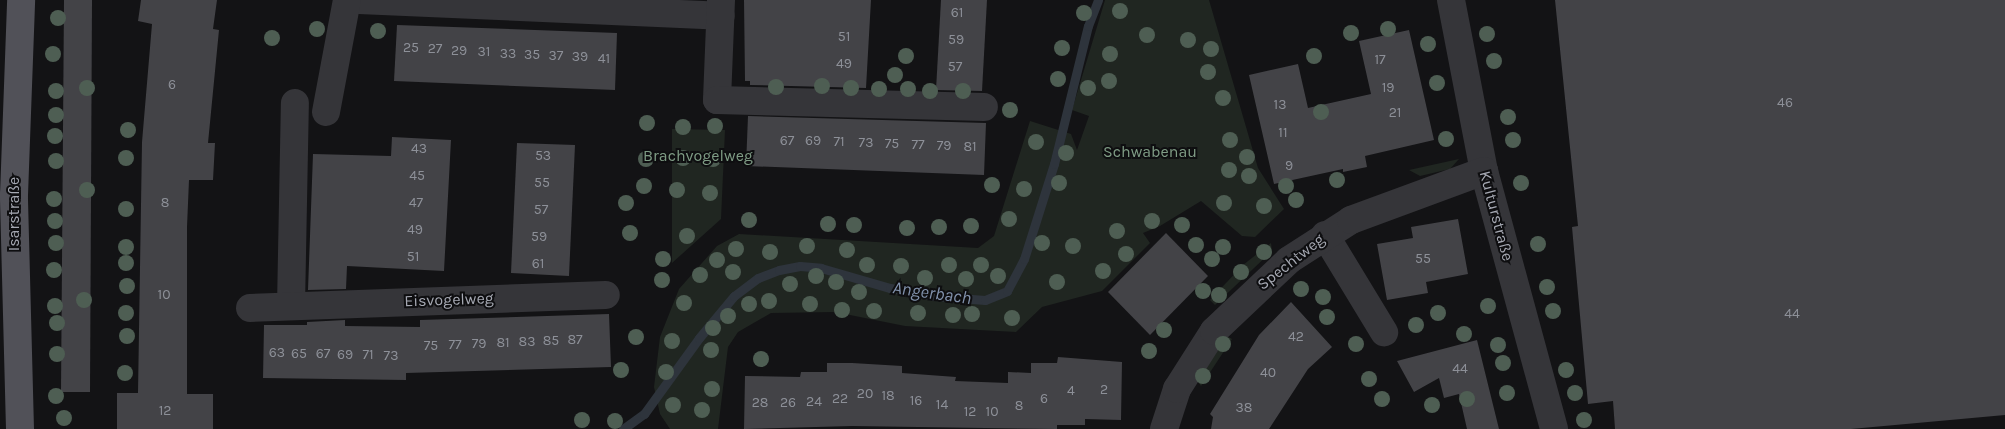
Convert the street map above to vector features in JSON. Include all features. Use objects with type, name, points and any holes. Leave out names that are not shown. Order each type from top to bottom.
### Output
[{"type":"main road","name":"Isarstraße","points":[[20,429],[14,194],[21,0]]},
{"type":"street","points":[[326,112],[347,0]]},
{"type":"street","points":[[359,0],[721,8],[717,100],[984,106]]},
{"type":"street","name":"Kulturstraße","points":[[1451,0],[1484,171],[1554,429]]},
{"type":"street","points":[[291,306],[295,104]]},
{"type":"street","name":"Spechtweg","points":[[1164,429],[1177,389],[1214,330],[1289,260],[1325,235],[1385,205],[1484,171]]},
{"type":"street","points":[[1325,235],[1384,332]]},
{"type":"street","name":"Eisvogelweg","points":[[250,308],[606,295]]},
{"type":"green space","name":"Schwabenau","points":[[1105,0],[1209,0],[1258,168],[1284,209],[1255,237],[1242,236],[1201,201],[1160,226],[1143,233],[1150,243],[1102,291],[1042,307],[1016,332],[905,326],[835,312],[771,313],[738,332],[728,347],[718,429],[670,429],[660,414],[654,387],[660,337],[679,289],[717,246],[739,234],[978,248],[994,236],[1030,121],[1071,134],[1077,150],[1089,116],[1072,110]]},
{"type":"green space","name":"Brachvogelweg","points":[[672,129],[725,130],[721,219],[672,263]]},
{"type":"green space","points":[[1459,159],[1450,169],[1420,176],[1409,170]]},
{"type":"green space","points":[[1271,243],[1272,251],[1215,305],[1210,300],[1243,265]]},
{"type":"green space","points":[[1225,335],[1232,339],[1201,386],[1197,380]]},
{"type":"building","points":[[64,0],[92,0],[90,392],[61,392]]},
{"type":"building","points":[[141,0],[217,0],[213,29],[219,30],[208,143],[215,143],[213,180],[189,180],[187,227],[187,394],[213,394],[213,429],[117,429],[117,393],[138,393],[142,142],[152,24],[138,21]]},
{"type":"building","points":[[744,0],[871,0],[866,88],[750,85],[750,81],[745,81]]},
{"type":"building","points":[[941,0],[987,0],[982,91],[936,90]]},
{"type":"building","points":[[1555,0],[2005,0],[2005,415],[1851,429],[1615,429],[1613,401],[1588,404],[1572,227],[1578,226]]},
{"type":"building","points":[[397,25],[617,33],[615,90],[394,81]]},
{"type":"building","points":[[1409,30],[1434,140],[1365,156],[1367,167],[1343,172],[1343,169],[1274,184],[1249,75],[1298,64],[1308,108],[1371,94],[1359,41]]},
{"type":"building","points":[[748,116],[986,123],[984,175],[746,166]]},
{"type":"building","points":[[392,137],[451,140],[444,271],[347,266],[346,289],[308,290],[313,154],[391,156]]},
{"type":"building","points":[[517,143],[575,145],[569,276],[511,273]]},
{"type":"building","points":[[1458,219],[1468,274],[1426,282],[1428,293],[1387,300],[1377,244],[1413,238],[1411,227]]},
{"type":"building","points":[[1166,233],[1208,276],[1150,335],[1108,292]]},
{"type":"building","points":[[1291,302],[1332,347],[1308,369],[1269,429],[1211,429],[1213,417],[1210,414],[1259,335]]},
{"type":"building","points":[[609,314],[611,367],[406,373],[406,380],[263,378],[264,325],[307,325],[307,322],[345,320],[345,326],[420,327],[420,320]]},
{"type":"building","points":[[1477,340],[1499,429],[1467,429],[1459,394],[1444,398],[1439,378],[1414,392],[1397,361]]},
{"type":"building","points":[[1058,357],[1122,362],[1121,420],[1085,419],[1085,425],[1057,425],[1057,429],[852,426],[744,429],[745,376],[800,377],[801,372],[827,372],[827,363],[852,363],[902,366],[902,373],[956,377],[955,381],[1008,383],[1008,372],[1031,373],[1031,363],[1057,363]]},
{"type":"waterway","name":"Angerbach","points":[[623,429],[644,414],[699,338],[734,296],[758,278],[779,270],[800,266],[821,268],[890,288],[934,296],[985,300],[1007,291],[1024,259],[1054,164],[1088,26],[1098,0]]}]
